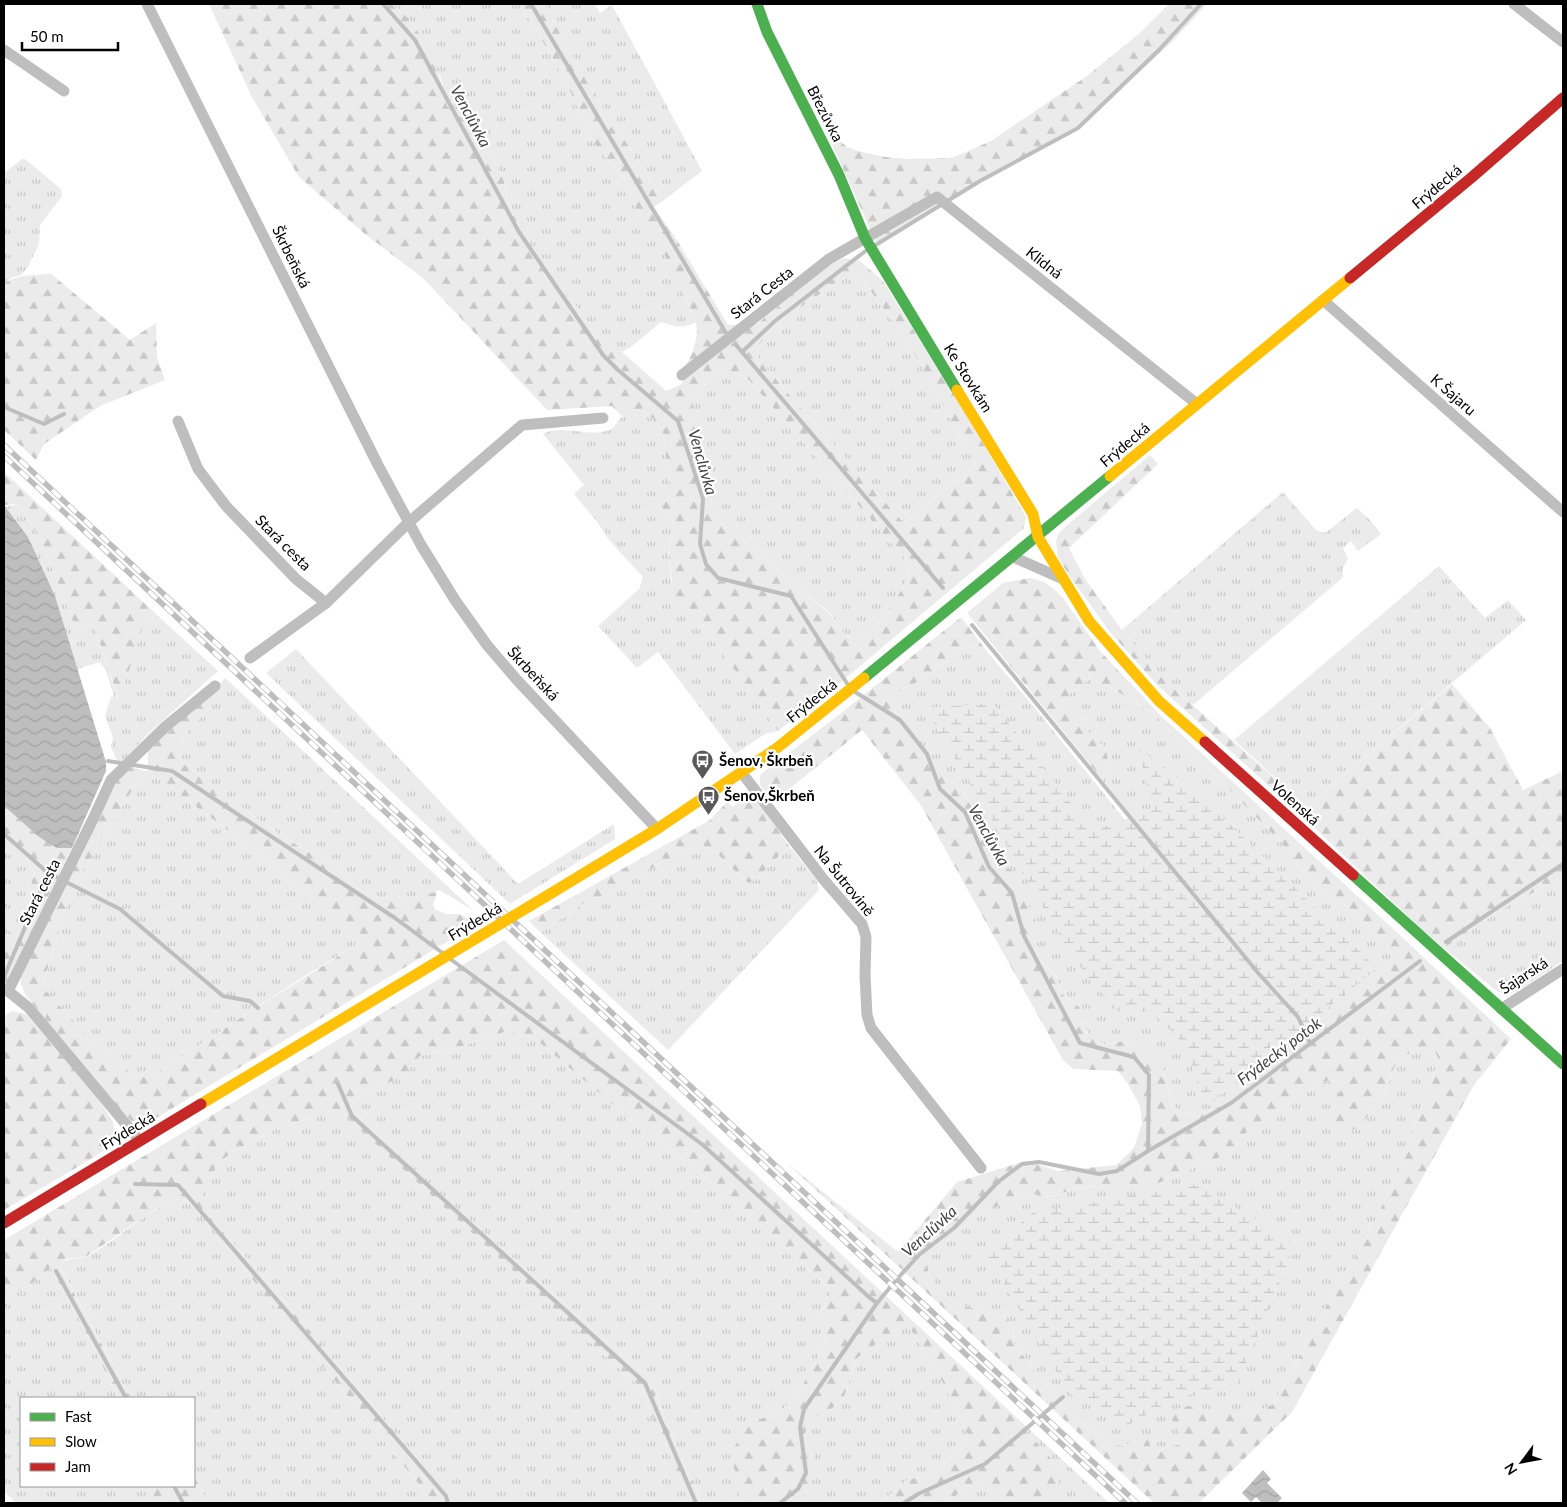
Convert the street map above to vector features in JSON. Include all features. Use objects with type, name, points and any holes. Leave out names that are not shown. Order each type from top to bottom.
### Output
[{"type":"main road","name":"Březůvka","points":[[757,4],[767,32],[839,175],[865,238]]},
{"type":"main road","name":"Frýdecká","points":[[4,1223],[657,829],[742,773],[832,705],[1013,557],[1496,157],[1563,98]]},
{"type":"main road","name":"Ke Stovkám","points":[[865,238],[1033,514],[1038,536]]},
{"type":"main road","name":"Volenská","points":[[1038,536],[1089,621],[1159,701],[1563,1064]]},
{"type":"street","name":"Škrbeňská","points":[[147,4],[408,523],[455,600],[502,664],[657,829]]},
{"type":"street","points":[[1514,4],[1563,42]]},
{"type":"street","points":[[4,50],[64,91]]},
{"type":"street","name":"Klidná","points":[[865,238],[937,197],[1182,390],[1197,404]]},
{"type":"street","name":"Stará Cesta","points":[[682,375],[829,259],[865,238]]},
{"type":"street","name":"K Šajaru","points":[[1323,300],[1563,512]]},
{"type":"street","points":[[250,658],[326,602],[408,523],[522,425],[603,418]]},
{"type":"street","name":"Stará cesta","points":[[178,420],[198,469],[226,506],[296,579],[326,602]]},
{"type":"street","points":[[1013,557],[1063,579]]},
{"type":"street","name":"Stará cesta","points":[[140,1141],[29,1008],[8,991],[110,780],[165,727],[215,686]]},
{"type":"street","name":"Na Šutrovině","points":[[742,773],[824,880],[862,924],[866,937],[867,1015],[871,1028],[981,1168]]},
{"type":"street","name":"Šajarská","points":[[1501,1009],[1563,969]]},
{"type":"green space","points":[[209,4],[390,4],[403,13],[432,50],[447,106],[470,125],[488,150],[504,181],[508,201],[525,242],[539,264],[579,309],[597,335],[614,350],[622,352],[666,391],[682,384],[685,367],[693,351],[697,335],[696,322],[660,246],[637,210],[624,179],[593,141],[550,53],[519,4],[545,4],[586,79],[664,200],[654,207],[675,237],[728,325],[758,323],[831,264],[844,258],[860,261],[882,280],[962,407],[1026,517],[1024,528],[840,683],[778,731],[694,613],[676,598],[673,591],[668,549],[676,532],[673,522],[663,510],[663,503],[670,496],[670,485],[663,432],[652,417],[646,412],[634,410],[622,416],[612,406],[547,410],[423,278],[365,234],[299,177],[252,97]],"holes":[[[851,273],[858,274],[908,342],[975,462],[974,466],[906,522],[901,520],[785,390],[760,360],[757,353],[758,346],[777,323]],[[718,372],[733,372],[748,379],[909,563],[905,585],[880,621],[868,634],[857,639],[845,635],[830,614],[783,575],[758,547],[748,544],[732,533],[720,522],[712,510],[713,492],[703,444],[690,415],[694,400],[704,385]]]},
{"type":"green space","points":[[390,4],[519,4],[550,53],[593,141],[624,179],[637,210],[650,227],[672,267],[696,322],[687,326],[679,326],[661,322],[631,347],[622,352],[614,350],[597,335],[579,309],[539,264],[525,242],[508,201],[504,181],[488,150],[470,125],[447,106],[441,78],[403,13]]},
{"type":"green space","points":[[545,4],[595,4],[600,13],[612,5],[702,171],[664,200],[586,79]]},
{"type":"green space","points":[[1169,4],[1207,4],[1171,43],[1084,122],[936,207],[877,244],[824,127],[847,147],[858,151],[885,157],[908,159],[952,158],[991,141],[1087,76],[1140,33]]},
{"type":"green space","points":[[22,159],[25,159],[61,189],[62,196],[40,225],[39,244],[28,267],[21,275],[11,278],[4,284],[4,173]]},
{"type":"green space","points":[[50,273],[130,340],[156,323],[157,357],[165,380],[100,406],[44,444],[36,460],[4,430],[4,284],[15,278]]},
{"type":"green space","points":[[851,273],[858,274],[908,342],[975,462],[974,466],[906,522],[901,520],[785,390],[757,354],[758,346],[777,323]]},
{"type":"green space","points":[[718,372],[733,372],[748,379],[909,563],[905,585],[880,621],[868,634],[857,639],[845,635],[830,613],[783,575],[758,547],[748,544],[732,533],[720,522],[712,510],[713,492],[706,456],[700,434],[690,415],[694,400],[704,385]]},
{"type":"green space","points":[[634,410],[646,412],[663,432],[670,496],[663,503],[667,517],[673,522],[676,532],[668,549],[671,581],[685,606],[694,613],[778,731],[765,734],[735,754],[658,652],[637,668],[598,626],[639,589],[643,577],[609,540],[598,523],[574,494],[584,485],[543,434],[559,430],[591,433],[606,431],[612,429],[624,415]]},
{"type":"green space","points":[[1150,455],[1158,464],[1069,548],[1085,579],[1122,630],[1161,677],[1307,807],[1452,684],[1490,728],[1523,790],[1563,771],[1563,877],[1502,909],[1444,948],[1420,928],[1299,813],[1157,685],[1110,632],[1070,577],[1058,557],[1056,542],[1058,534],[1065,527]]},
{"type":"green space","points":[[4,472],[156,614],[145,621],[119,701],[94,625],[76,629],[41,540],[19,504],[4,505]]},
{"type":"green space","points":[[1283,492],[1316,530],[1325,533],[1357,508],[1381,534],[1358,551],[1351,541],[1343,548],[1348,559],[1343,568],[1343,577],[1193,705],[1161,677],[1122,630]]},
{"type":"green space","points":[[19,504],[41,540],[76,629],[94,625],[118,700],[145,621],[156,614],[218,671],[150,732],[119,765],[111,747],[113,737],[105,716],[111,697],[114,696],[106,671],[100,662],[77,669],[55,596],[28,537],[5,507]]},
{"type":"green space","points":[[1439,566],[1485,618],[1508,600],[1526,620],[1307,807],[1234,740]]},
{"type":"green space","points":[[1030,578],[1044,582],[1053,588],[1063,598],[1100,651],[1161,716],[1511,1039],[1474,1085],[1292,1412],[1199,1503],[1154,1503],[788,1164],[898,1252],[957,1182],[1025,1161],[1059,1171],[1116,1165],[1134,1148],[1142,1124],[1140,1106],[1127,1082],[1118,1071],[1073,1069],[1063,1060],[920,804],[862,730],[773,802],[760,785],[760,775],[961,617],[989,654],[969,646],[950,655],[934,672],[896,693],[894,706],[896,714],[907,731],[945,777],[960,787],[972,808],[992,859],[1010,869],[1015,877],[1035,918],[1037,926],[1034,947],[1039,959],[1057,978],[1062,994],[1079,1007],[1083,1015],[1086,1032],[1104,1044],[1134,1040],[1148,1048],[1164,1070],[1170,1099],[1182,1113],[1198,1116],[1234,1100],[1266,1078],[1271,1068],[1268,1056],[1304,1019],[1312,1023],[1319,1022],[1390,967],[1391,951],[1385,942],[1357,914],[1314,884],[1281,842],[1154,714],[1115,690],[1089,679],[1060,703],[1063,713],[1070,711],[1083,717],[1090,735],[1105,747],[1108,759],[1105,783],[967,613],[1003,583]],"holes":[[[1426,1048],[1436,1053],[1439,1061],[1411,1136],[1407,1154],[1364,1243],[1333,1294],[1292,1372],[1272,1405],[1256,1412],[1241,1415],[1187,1406],[1179,1408],[1172,1420],[1181,1436],[1178,1445],[1166,1447],[1153,1453],[1146,1434],[1124,1446],[1113,1445],[1075,1418],[1060,1403],[1017,1349],[1014,1342],[1013,1328],[1005,1317],[958,1304],[946,1297],[929,1276],[927,1263],[931,1256],[958,1231],[985,1211],[1006,1203],[1022,1192],[1049,1197],[1082,1187],[1135,1187],[1156,1184],[1225,1155],[1237,1146],[1242,1136],[1256,1125],[1319,1084],[1327,1081],[1340,1083],[1342,1089],[1332,1107],[1331,1115],[1333,1120],[1339,1129],[1355,1129],[1366,1119],[1379,1101],[1395,1066],[1402,1058],[1410,1053]]]},
{"type":"green space","points":[[969,646],[989,654],[1256,980],[1271,1068],[1266,1078],[1234,1100],[1198,1116],[1182,1113],[1170,1099],[1164,1070],[1134,1040],[1104,1044],[1091,1036],[1084,1025],[1083,1015],[1071,1000],[1062,994],[1057,977],[1039,959],[1034,947],[1037,926],[1035,918],[1010,869],[992,859],[966,796],[960,787],[945,777],[907,731],[896,714],[894,706],[896,693],[928,676],[950,655]]},
{"type":"green space","points":[[296,649],[518,884],[614,824],[615,839],[510,904],[266,673]]},
{"type":"green space","points":[[225,678],[474,911],[440,890],[426,895],[407,898],[387,898],[367,894],[357,888],[336,868],[259,820],[181,762],[177,755],[177,746],[211,707],[207,697]]},
{"type":"green space","points":[[1089,679],[1115,690],[1154,714],[1281,842],[1314,884],[1357,914],[1385,942],[1391,951],[1390,967],[1319,1022],[1312,1023],[1304,1019],[1105,783],[1108,759],[1105,747],[1090,735],[1083,717],[1063,713],[1060,703]]},
{"type":"green space","points":[[207,697],[211,707],[177,746],[177,755],[181,762],[273,830],[336,868],[357,888],[367,894],[396,898],[437,892],[433,905],[435,909],[446,914],[459,914],[478,923],[158,1117],[149,1121],[131,1121],[104,1091],[25,994],[20,976],[111,792],[125,772],[133,767],[144,771],[71,891],[42,987],[90,1038],[132,1073],[147,1077],[160,1071],[359,943],[353,926],[283,877],[237,837],[148,771],[148,750]]},
{"type":"green space","points":[[993,703],[1092,831],[1152,810],[1139,749],[1192,787],[1377,968],[1205,1108],[1186,1046],[1152,1012],[1119,1012],[1088,978],[1065,944],[925,708]]},
{"type":"green space","points":[[144,771],[148,771],[237,837],[283,877],[354,926],[359,943],[303,977],[160,1071],[151,1076],[142,1077],[132,1073],[105,1052],[42,988],[71,891]]},
{"type":"green space","points":[[750,794],[764,809],[789,846],[755,880],[749,883],[710,849],[706,847],[697,848],[670,858],[603,898],[593,897],[541,933],[529,921],[710,820],[727,802],[733,807]]},
{"type":"green space","points":[[4,806],[39,837],[57,848],[72,848],[6,983],[4,982],[4,940],[17,918],[35,874],[24,854],[4,837]]},
{"type":"green space","points":[[4,837],[24,854],[35,874],[17,918],[4,940]]},
{"type":"green space","points":[[789,846],[816,879],[819,890],[668,1050],[541,933],[593,897],[603,898],[670,858],[685,852],[706,847],[720,857],[744,880],[755,880]]},
{"type":"green space","points":[[1563,877],[1563,961],[1517,991],[1508,994],[1498,992],[1444,948],[1502,909]]},
{"type":"green space","points":[[504,940],[1017,1418],[1016,1421],[1061,1469],[1059,1481],[1054,1490],[1038,1500],[1016,1501],[1005,1499],[994,1495],[975,1482],[945,1503],[878,1503],[898,1489],[908,1479],[925,1477],[963,1448],[968,1434],[941,1379],[910,1328],[898,1328],[857,1358],[843,1400],[827,1412],[812,1417],[803,1438],[814,1456],[812,1476],[807,1493],[795,1503],[730,1503],[738,1496],[738,1478],[730,1454],[743,1433],[755,1420],[779,1414],[801,1388],[826,1343],[821,1317],[826,1301],[832,1292],[778,1241],[689,1164],[650,1136],[533,1037],[507,1031],[454,1049],[420,1056],[404,1075],[365,1092],[350,1107],[403,1161],[648,1377],[702,1503],[691,1503],[650,1411],[642,1388],[340,1109],[276,1129],[234,1151],[218,1163],[203,1194],[205,1212],[266,1279],[454,1503],[434,1503],[291,1329],[206,1219],[188,1201],[174,1199],[159,1207],[87,1256],[66,1259],[60,1263],[61,1269],[130,1397],[118,1397],[92,1344],[51,1268],[28,1286],[4,1299],[4,1240]]},
{"type":"green space","points":[[12,1011],[26,1014],[88,1086],[113,1122],[116,1142],[91,1159],[4,1210],[4,1019]]},
{"type":"green space","points":[[507,1031],[533,1037],[650,1136],[689,1164],[778,1241],[832,1292],[826,1301],[821,1316],[826,1343],[801,1388],[779,1414],[755,1420],[733,1466],[738,1478],[738,1496],[730,1503],[702,1503],[648,1377],[403,1161],[350,1107],[365,1092],[404,1075],[420,1056],[454,1049]]},
{"type":"green space","points":[[1426,1048],[1436,1052],[1439,1061],[1411,1136],[1407,1154],[1364,1243],[1333,1294],[1292,1372],[1272,1405],[1256,1412],[1241,1415],[1202,1409],[1178,1429],[1181,1437],[1178,1445],[1166,1447],[1153,1453],[1146,1435],[1124,1446],[1113,1445],[1075,1418],[1060,1403],[1017,1349],[1014,1342],[1013,1328],[1005,1317],[958,1304],[946,1297],[929,1276],[927,1263],[931,1256],[958,1231],[985,1211],[1006,1203],[1022,1192],[1049,1197],[1082,1187],[1156,1184],[1225,1155],[1237,1146],[1242,1136],[1256,1125],[1319,1084],[1332,1081],[1340,1083],[1342,1089],[1339,1129],[1355,1129],[1366,1119],[1379,1101],[1399,1061],[1410,1053]]},
{"type":"green space","points":[[340,1109],[642,1388],[650,1411],[692,1503],[454,1503],[266,1279],[205,1212],[202,1195],[218,1163],[234,1151],[276,1129]]},
{"type":"green space","points":[[1198,1184],[1296,1244],[1238,1383],[1176,1398],[1128,1425],[1070,1394],[986,1254],[1032,1213]]},
{"type":"green space","points":[[174,1199],[188,1201],[206,1219],[291,1329],[434,1503],[209,1503],[195,1478],[195,1397],[130,1397],[60,1263],[90,1255]]},
{"type":"green space","points":[[51,1268],[92,1344],[118,1397],[20,1397],[20,1487],[149,1487],[157,1503],[16,1503],[4,1492],[4,1299],[28,1286]]},
{"type":"green space","points":[[898,1328],[910,1328],[941,1379],[968,1434],[963,1448],[925,1477],[908,1479],[898,1489],[878,1503],[795,1503],[807,1493],[814,1456],[803,1438],[812,1416],[827,1412],[843,1400],[857,1358]]},
{"type":"green space","points":[[1017,1418],[1109,1503],[945,1503],[975,1482],[994,1495],[1061,1469],[1016,1421]]},
{"type":"green space","points":[[195,1478],[209,1503],[157,1503],[149,1487],[195,1487]]},
{"type":"water","points":[[4,505],[28,537],[55,596],[106,762],[106,771],[72,848],[57,848],[39,837],[4,806]]},
{"type":"water","points":[[1263,1470],[1271,1479],[1267,1483],[1282,1498],[1277,1503],[1262,1503],[1256,1497],[1251,1502],[1242,1493]]},
{"type":"waterway","name":"Venclůvka","points":[[383,4],[415,40],[519,232],[603,355],[678,421],[703,499],[700,544],[706,564],[718,578],[791,596],[848,685]]},
{"type":"waterway","points":[[531,4],[726,333]]},
{"type":"waterway","points":[[874,246],[980,181],[1078,128],[1159,50],[1201,4]]},
{"type":"waterway","points":[[868,249],[775,321],[742,352],[943,588]]},
{"type":"waterway","points":[[736,345],[742,352]]},
{"type":"waterway","points":[[4,407],[44,424],[64,414]]},
{"type":"waterway","points":[[972,625],[1259,974],[1298,1017],[1310,1043]]},
{"type":"waterway","name":"Venclůvka","points":[[780,1503],[798,1489],[806,1473],[800,1427],[804,1409],[877,1303],[920,1254],[954,1228],[998,1182],[1022,1164],[1039,1162],[1099,1174],[1117,1171],[1148,1151],[1149,1075],[1134,1057],[1080,1043],[1024,936],[1012,893],[989,867],[965,812],[940,789],[927,754],[900,720],[852,690]]},
{"type":"waterway","points":[[108,761],[172,771],[395,918],[444,954]]},
{"type":"waterway","points":[[4,834],[48,873],[120,909],[223,996],[250,1001],[258,1008]]},
{"type":"waterway","name":"Frýdecký potok","points":[[1446,942],[1563,864]]},
{"type":"waterway","points":[[4,977],[48,873]]},
{"type":"waterway","points":[[449,958],[703,1145],[877,1303]]},
{"type":"waterway","name":"Frýdecký potok","points":[[1148,1151],[1231,1103],[1420,961]]},
{"type":"waterway","points":[[338,1084],[352,1116],[645,1383],[696,1503]]},
{"type":"waterway","points":[[135,1184],[178,1185],[446,1496],[448,1503]]},
{"type":"waterway","points":[[56,1271],[125,1397]]},
{"type":"waterway","points":[[904,1503],[918,1494],[985,1464],[1063,1397]]},
{"type":"waterway","points":[[175,1487],[183,1503]]},
{"type":"railway","points":[[4,445],[1137,1503]]},
{"type":"railway","points":[[4,456],[1125,1503]]},
{"type":"traffic: fast","points":[[757,4],[767,32],[839,175],[865,238],[957,390]]},
{"type":"traffic: fast","points":[[864,678],[1110,476]]},
{"type":"traffic: fast","points":[[1353,875],[1563,1064]]},
{"type":"traffic: slow","points":[[1110,476],[1350,278]]},
{"type":"traffic: slow","points":[[957,390],[1033,514],[1038,537],[1089,621],[1159,701],[1205,742]]},
{"type":"traffic: slow","points":[[545,897],[657,829],[777,748],[864,678]]},
{"type":"traffic: slow","points":[[465,945],[545,897]]},
{"type":"traffic: slow","points":[[201,1104],[465,945]]},
{"type":"traffic: jam","points":[[1350,278],[1471,178],[1563,98]]},
{"type":"traffic: jam","points":[[1205,742],[1353,875]]},
{"type":"traffic: jam","points":[[4,1223],[201,1104]]},
{"type":"place","name":"Šenov, Škrbeň","points":[[703,780]]},
{"type":"place","name":"Šenov,Škrbeň","points":[[708,815]]}]
